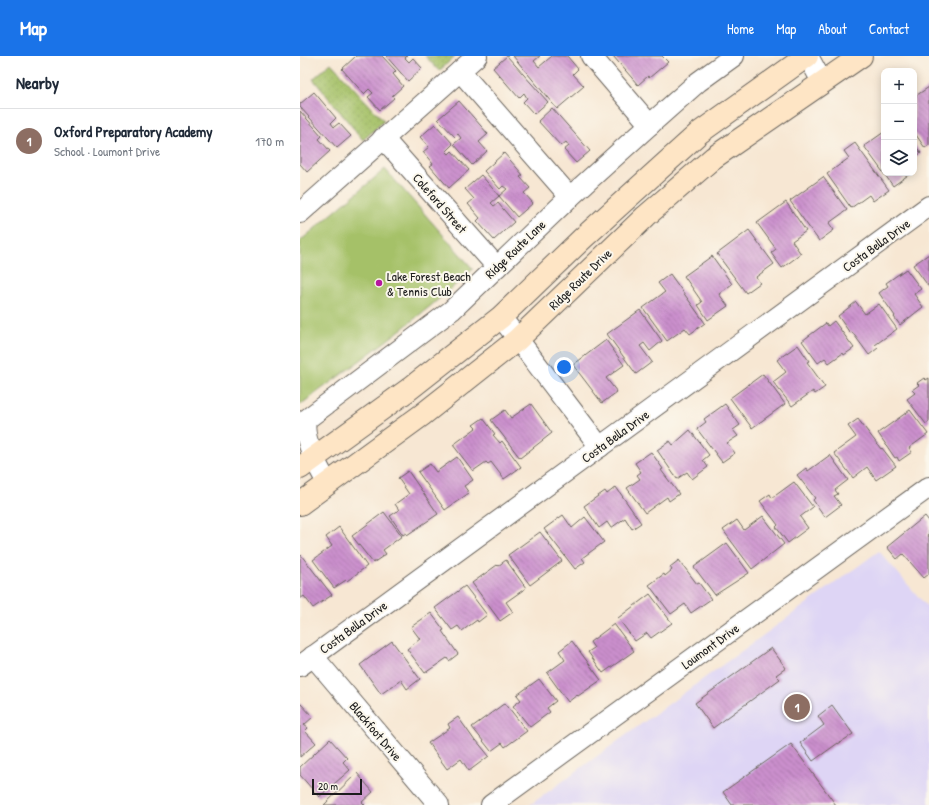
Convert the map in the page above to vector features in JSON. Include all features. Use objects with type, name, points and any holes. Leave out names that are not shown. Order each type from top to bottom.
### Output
[{"type":"main road","points":[[307,463],[408,390],[501,317],[583,238],[699,133],[808,56]]},
{"type":"main road","name":"Ridge Route Drive","points":[[300,504],[422,415],[517,340],[646,216],[708,163],[861,56]]},
{"type":"street","points":[[302,205],[384,138],[477,56]]},
{"type":"street","points":[[590,56],[650,124]]},
{"type":"street","name":"Ridge Route Lane","points":[[328,484],[307,463],[304,432],[307,419],[452,310],[570,197],[650,124],[698,82],[734,56]]},
{"type":"street","points":[[808,56],[822,82]]},
{"type":"street","points":[[460,71],[570,197]]},
{"type":"street","name":"Coleford Street","points":[[384,138],[497,267]]},
{"type":"street","name":"Costa Bella Drive","points":[[306,661],[929,206]]},
{"type":"street","points":[[501,317],[517,340],[600,446]]},
{"type":"street","name":"Loumont Drive","points":[[491,805],[929,487]]},
{"type":"street","name":"Blackfoot Drive","points":[[306,661],[439,805]]},
{"type":"shaded area","points":[[879,551],[929,609],[929,805],[530,805]]},
{"type":"green space","points":[[425,56],[455,56],[439,71]]},
{"type":"green space","points":[[331,63],[384,121],[363,140],[313,79]]},
{"type":"green space","name":"Lake Forest Beach & Tennis Club","points":[[385,169],[473,269],[410,322],[300,405],[300,241]]},
{"type":"building","points":[[356,56],[382,56],[396,71],[393,74],[403,86],[392,96],[394,98],[380,110],[368,97],[373,93],[369,89],[364,94],[342,69]]},
{"type":"building","points":[[386,56],[407,56],[405,58],[409,62],[413,58],[422,68],[408,81]]},
{"type":"building","points":[[507,56],[548,102],[534,114],[523,102],[527,98],[524,93],[519,98],[493,68]]},
{"type":"building","points":[[513,56],[540,56],[534,61],[539,67],[552,56],[567,56],[578,69],[573,74],[584,86],[557,109]]},
{"type":"building","points":[[613,56],[662,56],[668,62],[638,85]]},
{"type":"building","points":[[929,87],[929,145],[925,148],[917,136],[917,95]]},
{"type":"building","points":[[314,92],[336,118],[331,123],[334,127],[339,123],[351,136],[337,148],[300,107],[300,104]]},
{"type":"building","points":[[459,101],[488,134],[479,142],[487,151],[472,165],[454,144],[461,138],[458,134],[455,137],[438,119]]},
{"type":"building","points":[[552,108],[590,151],[576,163],[564,150],[569,146],[566,142],[561,146],[538,121]]},
{"type":"building","points":[[300,111],[322,136],[319,139],[330,151],[307,172],[300,164]]},
{"type":"building","points":[[435,124],[453,144],[446,151],[449,154],[452,151],[469,170],[449,188],[430,166],[433,164],[423,152],[429,147],[420,137]]},
{"type":"building","points":[[881,134],[881,169],[864,146]]},
{"type":"building","points":[[855,143],[889,190],[873,201],[869,195],[851,208],[827,174],[849,158],[844,151]]},
{"type":"building","points":[[917,148],[921,153],[917,156]]},
{"type":"building","points":[[504,153],[523,175],[520,177],[530,188],[524,193],[533,203],[517,217],[499,196],[507,189],[503,186],[500,189],[484,171]]},
{"type":"building","points":[[481,175],[499,196],[491,203],[494,206],[498,203],[514,222],[494,240],[477,221],[480,218],[468,204],[474,199],[465,189]]},
{"type":"building","points":[[886,176],[907,176],[893,186]]},
{"type":"building","points":[[823,177],[847,210],[829,223],[834,230],[819,241],[790,201]]},
{"type":"building","points":[[786,202],[806,231],[792,241],[801,254],[782,268],[771,253],[776,249],[757,223]]},
{"type":"building","points":[[749,230],[774,264],[756,277],[760,283],[746,293],[717,254]]},
{"type":"building","points":[[929,254],[929,287],[913,265]]},
{"type":"building","points":[[712,256],[732,284],[719,294],[728,306],[708,320],[698,305],[702,302],[684,276]]},
{"type":"building","points":[[906,269],[921,289],[914,294],[923,307],[900,325],[879,293],[888,286],[886,283]]},
{"type":"building","points":[[670,274],[705,323],[690,334],[685,328],[667,341],[643,308],[665,292],[658,283]]},
{"type":"building","points":[[856,302],[865,314],[879,304],[897,329],[875,345],[878,348],[869,355],[838,316]]},
{"type":"building","points":[[640,310],[662,341],[650,351],[644,343],[640,346],[652,362],[636,374],[607,334]]},
{"type":"building","points":[[834,321],[854,348],[844,355],[843,353],[829,363],[825,358],[818,363],[802,341],[826,323],[828,326]]},
{"type":"building","points":[[606,340],[624,365],[606,378],[617,392],[602,403],[573,365]]},
{"type":"building","points":[[798,345],[809,361],[807,362],[825,387],[815,394],[813,391],[792,406],[773,382],[786,372],[777,360]]},
{"type":"building","points":[[763,374],[785,404],[752,428],[730,398]]},
{"type":"building","points":[[924,378],[926,380],[929,378],[929,422],[926,424],[907,399],[915,393],[912,390],[919,385],[917,383]]},
{"type":"building","points":[[531,404],[552,433],[520,458],[491,420],[505,410],[511,418]]},
{"type":"building","points":[[725,404],[740,425],[733,430],[738,436],[727,443],[735,453],[722,462],[697,429],[706,422],[704,419]]},
{"type":"building","points":[[910,410],[928,434],[909,448],[912,452],[899,461],[897,457],[895,458],[878,433]]},
{"type":"building","points":[[483,418],[495,434],[493,435],[500,443],[502,441],[521,467],[504,479],[491,462],[488,464],[486,462],[473,471],[453,445],[476,428],[473,425]]},
{"type":"building","points":[[858,419],[896,466],[876,480],[867,467],[853,478],[834,453],[856,437],[848,426]]},
{"type":"building","points":[[690,430],[709,455],[703,460],[708,467],[692,479],[687,472],[677,479],[657,450],[670,441],[673,445]]},
{"type":"building","points":[[651,452],[663,469],[661,470],[679,494],[669,501],[667,497],[645,513],[627,488],[640,479],[637,475],[641,472],[635,463]]},
{"type":"building","points":[[830,455],[848,480],[835,490],[838,494],[834,496],[841,505],[825,517],[813,500],[815,498],[797,475],[806,468],[808,471]]},
{"type":"building","points":[[457,457],[473,480],[464,486],[469,493],[445,510],[418,472],[430,464],[436,472]]},
{"type":"building","points":[[408,471],[438,514],[407,535],[406,533],[403,535],[390,516],[399,510],[395,504],[409,494],[398,478]]},
{"type":"building","points":[[794,482],[813,507],[800,517],[808,528],[788,543],[776,527],[778,525],[760,501],[770,494],[772,498]]},
{"type":"building","points":[[616,487],[641,523],[632,529],[625,518],[611,528],[607,522],[599,528],[584,506],[605,491],[607,494]]},
{"type":"building","points":[[384,512],[402,536],[383,550],[386,554],[373,563],[352,536]]},
{"type":"building","points":[[563,515],[572,528],[585,517],[604,542],[582,558],[585,562],[575,569],[544,529]]},
{"type":"building","points":[[763,516],[784,544],[752,569],[723,530],[737,520],[744,530]]},
{"type":"building","points":[[925,516],[929,521],[929,533],[927,535],[929,537],[929,574],[924,578],[903,554],[897,559],[887,547]]},
{"type":"building","points":[[339,527],[367,566],[347,581],[346,580],[334,588],[313,560],[332,546],[326,537]]},
{"type":"building","points":[[540,532],[562,561],[530,585],[508,555]]},
{"type":"building","points":[[727,543],[749,573],[715,595],[694,567]]},
{"type":"building","points":[[301,555],[332,595],[313,608],[304,596],[300,599]]},
{"type":"building","points":[[506,560],[526,588],[506,602],[513,612],[500,621],[472,583]]},
{"type":"building","points":[[679,560],[697,584],[699,583],[711,599],[691,613],[685,604],[671,614],[649,585],[664,574],[665,576],[672,570],[670,567]]},
{"type":"building","points":[[465,586],[487,615],[462,631],[458,626],[452,630],[435,608]]},
{"type":"building","points":[[650,594],[672,623],[651,638],[647,633],[635,641],[618,618]]},
{"type":"building","points":[[431,613],[444,630],[442,631],[458,654],[449,661],[447,658],[425,673],[407,649],[420,639],[411,627]]},
{"type":"building","points":[[614,624],[634,651],[603,673],[588,652],[594,648],[590,642]]},
{"type":"building","points":[[392,641],[420,679],[407,689],[401,680],[381,694],[360,665]]},
{"type":"building","points":[[572,641],[601,680],[568,702],[547,673],[565,660],[559,651]]},
{"type":"building","points":[[771,648],[786,668],[776,675],[780,679],[713,728],[695,703]]},
{"type":"building","points":[[539,679],[556,701],[547,708],[550,712],[530,727],[513,706],[521,700],[517,695]]},
{"type":"building","points":[[300,703],[313,717],[304,725],[308,728],[305,731],[316,743],[300,757]]},
{"type":"building","points":[[505,703],[527,731],[505,747],[502,743],[491,751],[472,727]]},
{"type":"building","points":[[832,705],[853,734],[813,761],[800,743],[824,725],[818,716]]},
{"type":"building","points":[[458,717],[475,741],[476,740],[489,756],[469,771],[461,759],[447,769],[428,743],[450,728],[448,724]]},
{"type":"building","points":[[330,739],[347,758],[343,762],[350,770],[319,797],[300,775],[300,767]]},
{"type":"building","points":[[791,744],[836,805],[732,805],[723,792]]},
{"type":"building","points":[[357,773],[373,792],[362,802],[365,805],[324,805]]},
{"type":"place","name":"Lake Forest Beach & Tennis Club","points":[[379,283]]},
{"type":"place","name":"Oxford Preparatory Academy","points":[[797,707]]}]
